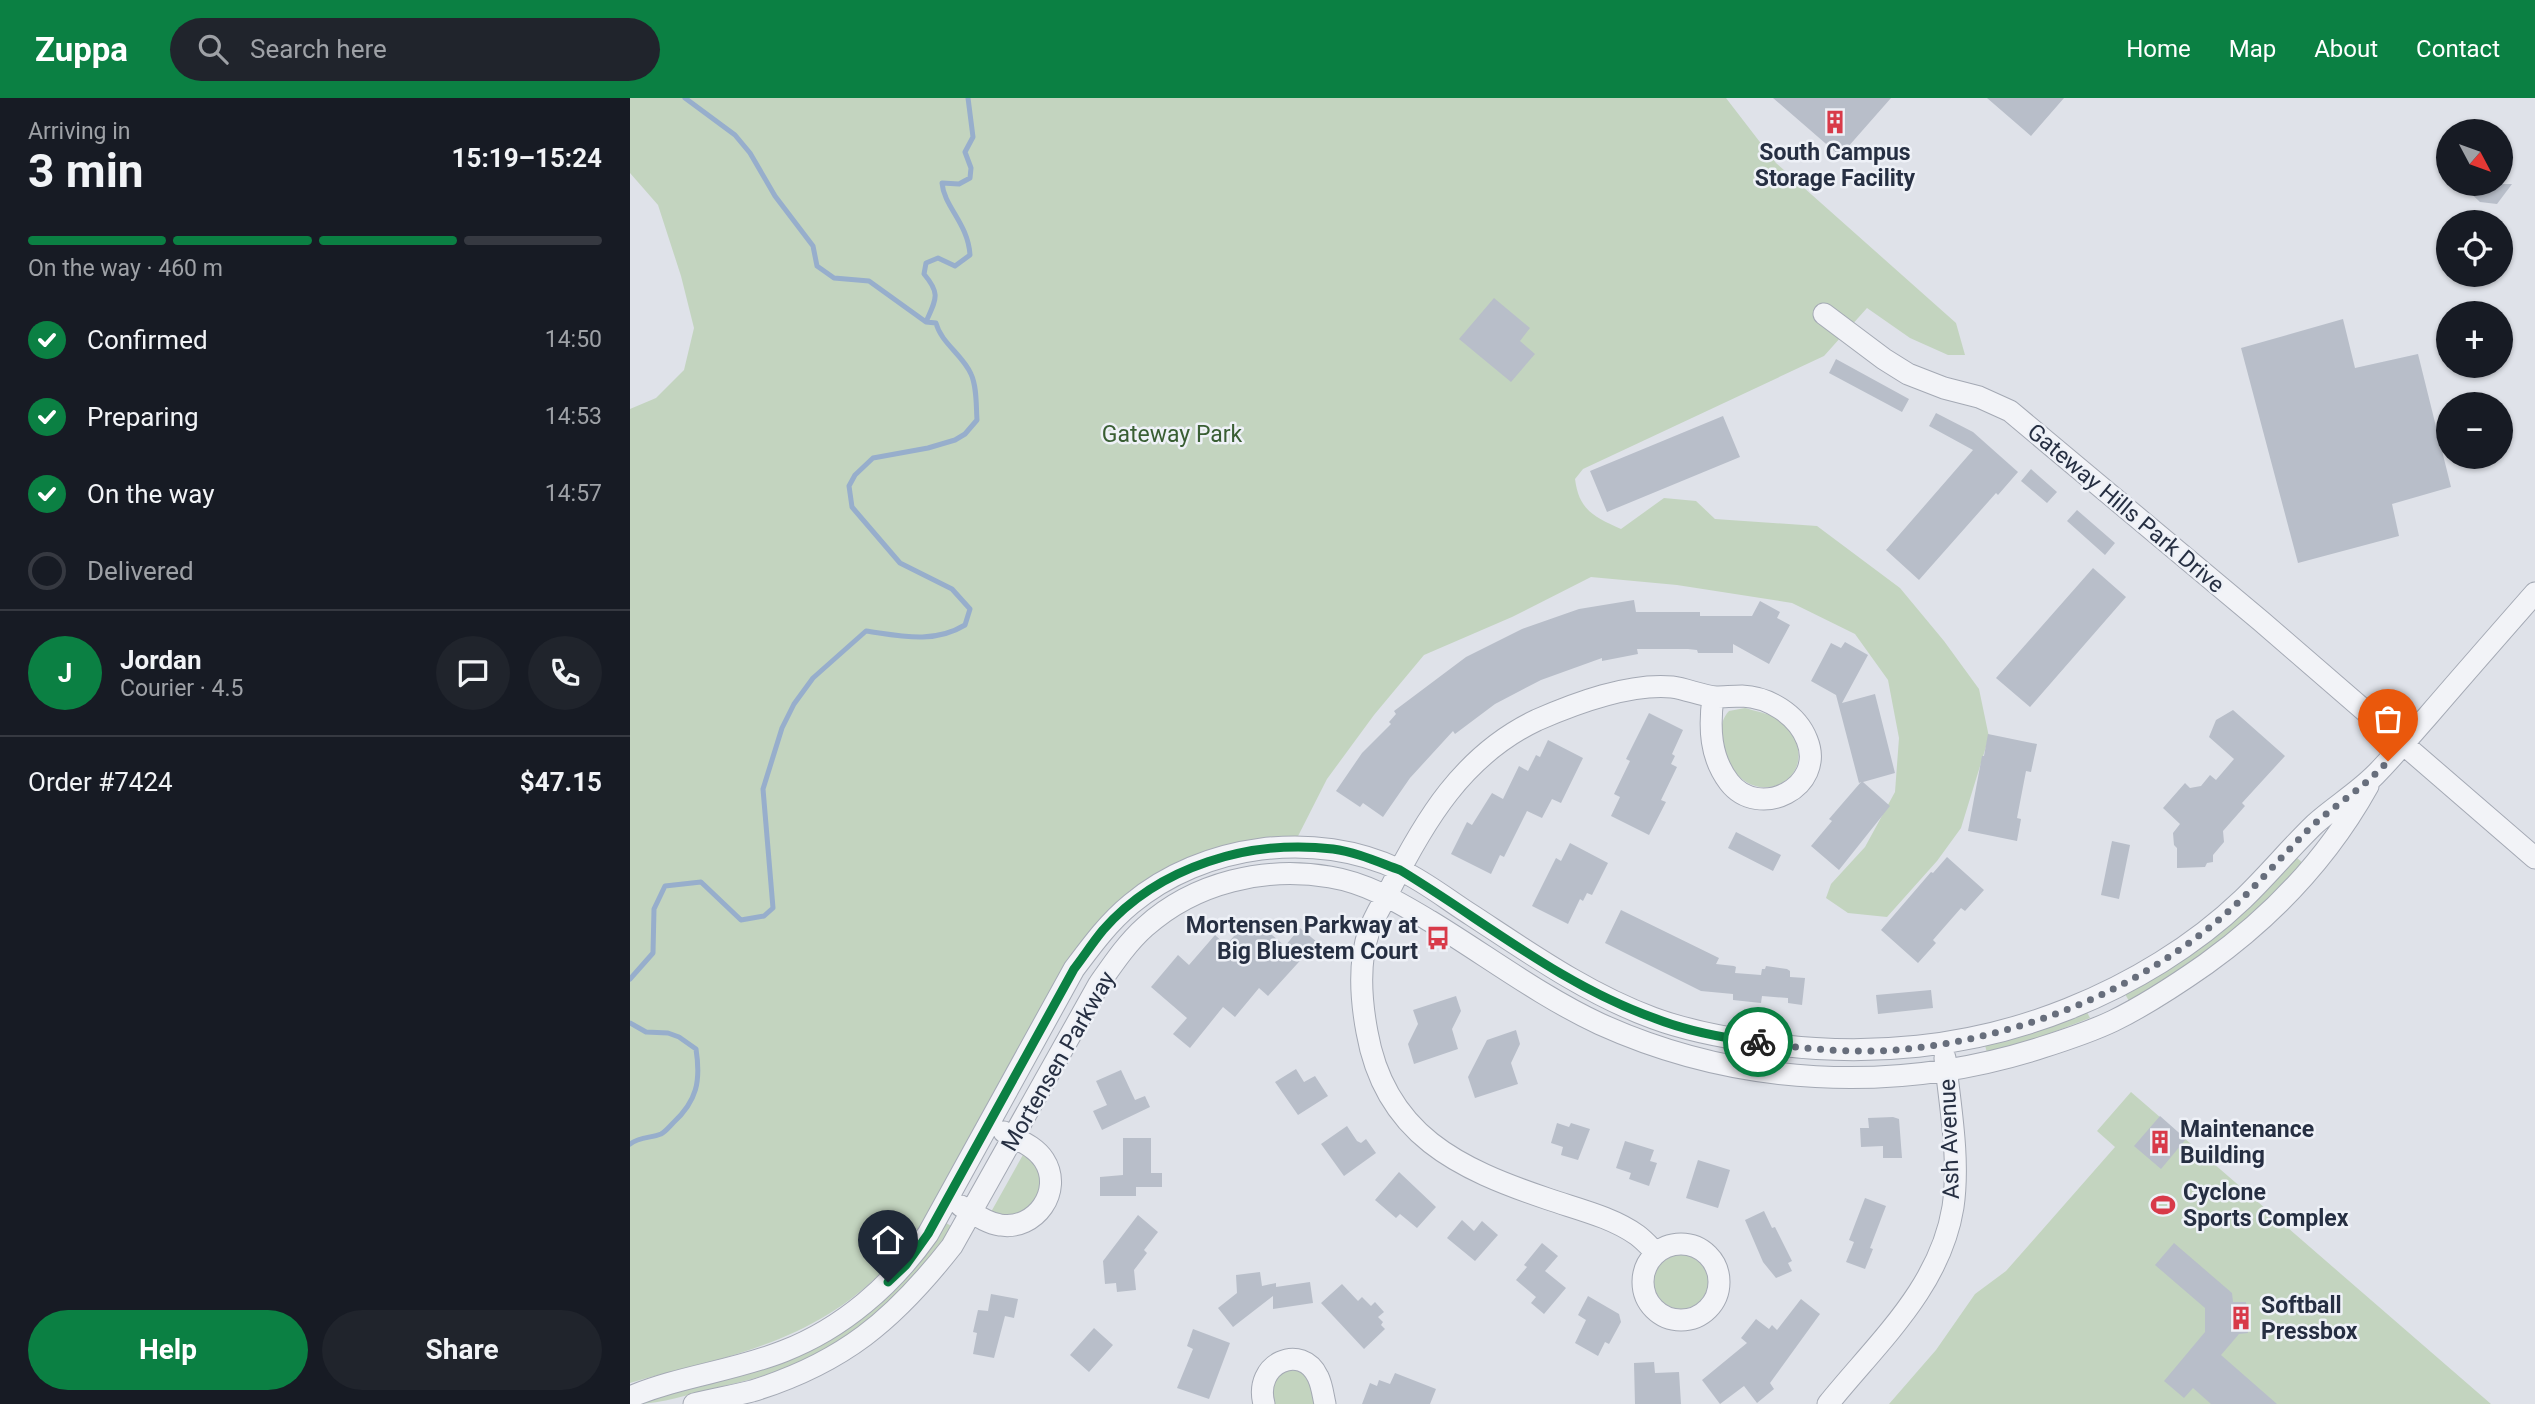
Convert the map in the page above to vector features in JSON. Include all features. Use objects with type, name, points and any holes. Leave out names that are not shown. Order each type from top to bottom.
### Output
[{"type":"street","name":"Gateway Hills Park Drive","points":[[1824,314],[1908,374],[1944,388],[1979,397],[2010,411],[2223,589],[2535,858]]},
{"type":"street","points":[[2372,778],[2535,593]]},
{"type":"street","points":[[1656,1253],[1636,1235],[1602,1218],[1475,1171],[1443,1154],[1409,1124],[1389,1094],[1371,1053],[1361,982],[1369,931],[1421,830],[1451,787],[1490,750],[1531,723],[1564,708],[1600,696],[1643,688],[1670,687],[1713,697],[1744,696],[1766,700],[1786,712],[1808,741],[1810,759],[1806,773],[1790,793],[1767,800],[1749,798],[1734,789],[1721,772],[1714,753],[1710,716],[1713,697]]},
{"type":"street","name":"Mortensen Parkway","points":[[630,1397],[679,1380],[784,1351],[831,1328],[871,1298],[906,1265],[928,1234],[1074,969],[1103,930],[1133,902],[1167,880],[1205,862],[1238,853],[1293,846],[1336,850],[1400,870],[1569,978],[1654,1018],[1710,1035],[1803,1049],[1894,1050],[1944,1044],[2002,1031],[2064,1011],[2100,996],[2155,965],[2204,932],[2240,902],[2312,827],[2372,778]]},
{"type":"street","name":"Mortensen Parkway","points":[[694,1404],[750,1391],[800,1374],[852,1347],[892,1314],[927,1278],[952,1246],[1105,974],[1119,955],[1145,926],[1178,903],[1214,886],[1273,873],[1332,877],[1387,895],[1559,1001],[1596,1022],[1646,1044],[1733,1066],[1804,1077],[1897,1077],[1947,1072],[2006,1059],[2071,1038],[2112,1021],[2171,989],[2261,920],[2296,888],[2333,842],[2372,778]]},
{"type":"street","name":"Ash Avenue","points":[[1828,1404],[1909,1309],[1926,1282],[1948,1232],[1953,1206],[1954,1166],[1944,1044]]},
{"type":"street","points":[[948,1199],[998,1225],[1027,1222],[1045,1202],[1051,1181],[1049,1170],[1038,1153],[990,1125]]},
{"type":"street","points":[[1264,1404],[1262,1387],[1268,1372],[1284,1360],[1295,1359],[1311,1368],[1318,1376],[1325,1404]]},
{"type":"green space","name":"Gateway Park","points":[[630,98],[1726,98],[1776,163],[1956,323],[1965,355],[1948,355],[1910,338],[1867,308],[1824,356],[1583,469],[1575,479],[1577,490],[1589,511],[1621,529],[1664,498],[1696,501],[1715,519],[1817,526],[1900,588],[1979,689],[1989,737],[1961,828],[1937,861],[1887,917],[1848,913],[1826,898],[1831,884],[1865,847],[1895,792],[1899,738],[1888,680],[1855,634],[1792,603],[1677,585],[1591,577],[1512,617],[1424,655],[1374,715],[1327,779],[1293,846],[1205,862],[1103,930],[921,1225],[883,1271],[863,1289],[819,1320],[768,1343],[630,1383],[630,409],[656,398],[684,370],[694,328],[681,276],[658,205],[630,173]]},
{"type":"green space","points":[[1745,708],[1776,718],[1786,725],[1793,735],[1799,758],[1794,771],[1785,781],[1773,786],[1759,787],[1746,782],[1734,770],[1725,751],[1722,725],[1729,711]]},
{"type":"green space","points":[[2297,858],[2304,864],[2243,921],[2177,972],[2129,1001],[2125,994],[2223,929],[2252,905]]},
{"type":"green space","points":[[2087,1012],[2090,1018],[2038,1038],[1987,1053],[1985,1045]]},
{"type":"green space","name":"Cyclone Sports Complex","points":[[2131,1092],[2491,1404],[1889,1404],[1936,1350],[1975,1294],[2006,1271],[2115,1147],[2097,1131]]},
{"type":"green space","points":[[1024,1153],[1038,1167],[1042,1179],[1042,1185],[1030,1209],[1007,1217],[991,1212]]},
{"type":"green space","points":[[946,1223],[953,1227],[919,1271],[881,1310],[837,1342],[778,1371],[666,1401],[636,1404],[784,1361]]},
{"type":"green space","points":[[1681,1255],[1700,1263],[1708,1282],[1700,1301],[1681,1309],[1662,1301],[1654,1282],[1662,1263]]},
{"type":"green space","points":[[1283,1369],[1306,1372],[1319,1404],[1273,1404],[1273,1379]]},
{"type":"building","name":"South Campus Storage Facility","points":[[1773,98],[1891,98],[1840,156]]},
{"type":"building","points":[[1987,98],[2064,98],[2031,136]]},
{"type":"building","points":[[2474,196],[2503,196],[2497,204],[2480,202]]},
{"type":"building","points":[[1494,298],[1530,328],[1520,341],[1535,354],[1511,382],[1459,339]]},
{"type":"building","points":[[2343,319],[2355,368],[2418,354],[2436,427],[2436,469],[2447,469],[2451,487],[2392,504],[2399,536],[2298,563],[2241,348]]},
{"type":"building","points":[[1836,359],[1909,399],[1902,412],[1829,373]]},
{"type":"building","points":[[1936,413],[1973,432],[2018,472],[1919,580],[1886,550],[1973,450],[1929,426]]},
{"type":"building","points":[[1723,416],[1740,457],[1607,512],[1590,471]]},
{"type":"building","points":[[2031,469],[2057,492],[2047,503],[2021,481]]},
{"type":"building","points":[[2077,510],[2115,543],[2105,555],[2067,521]]},
{"type":"building","points":[[2093,568],[2126,597],[2030,707],[1996,678]]},
{"type":"building","points":[[1634,600],[1636,612],[1700,612],[1700,616],[1752,616],[1760,601],[1780,612],[1777,618],[1790,625],[1769,664],[1733,644],[1733,653],[1698,653],[1697,650],[1688,649],[1637,649],[1638,654],[1602,661],[1602,658],[1541,680],[1495,704],[1455,734],[1453,731],[1410,778],[1383,817],[1363,803],[1360,807],[1336,791],[1362,753],[1391,724],[1389,722],[1396,714],[1394,711],[1466,657],[1522,629],[1579,609]]},
{"type":"building","points":[[1845,642],[1868,655],[1842,703],[1875,694],[1895,773],[1863,782],[1890,806],[1839,870],[1811,846],[1832,821],[1829,819],[1861,782],[1859,783],[1836,695],[1811,681],[1831,643],[1841,648]]},
{"type":"building","points":[[2233,710],[2285,756],[2242,803],[2245,806],[2223,831],[2224,842],[2213,855],[2213,862],[2207,863],[2205,867],[2177,868],[2177,848],[2174,845],[2173,833],[2180,824],[2163,808],[2185,783],[2190,788],[2201,786],[2210,775],[2216,780],[2234,759],[2209,737],[2216,720]]},
{"type":"building","points":[[1649,713],[1683,730],[1672,754],[1675,756],[1671,764],[1677,767],[1661,800],[1666,802],[1649,835],[1611,816],[1620,797],[1614,794],[1630,761],[1626,759]]},
{"type":"building","points":[[1988,734],[2037,744],[2031,772],[2026,771],[2017,818],[2021,819],[2017,841],[1968,831]]},
{"type":"building","points":[[1548,740],[1583,758],[1561,803],[1552,799],[1542,818],[1527,811],[1504,857],[1500,855],[1491,874],[1451,854],[1467,822],[1472,825],[1492,793],[1503,799],[1519,766],[1528,771],[1536,755],[1540,757]]},
{"type":"building","points":[[1736,832],[1781,855],[1773,871],[1728,848]]},
{"type":"building","points":[[2112,841],[2130,845],[2119,899],[2101,895]]},
{"type":"building","points":[[1570,843],[1608,863],[1592,895],[1587,893],[1583,901],[1580,899],[1568,924],[1532,906],[1556,858],[1561,861]]},
{"type":"building","points":[[1947,857],[1984,890],[1965,911],[1961,908],[1933,940],[1936,943],[1918,963],[1881,930]]},
{"type":"building","points":[[1621,910],[1719,958],[1716,964],[1736,967],[1735,973],[1761,975],[1766,966],[1787,969],[1790,971],[1790,977],[1805,978],[1802,1005],[1788,1003],[1788,998],[1762,996],[1761,1003],[1733,1000],[1733,994],[1701,991],[1605,943]]},
{"type":"building","points":[[1251,917],[1285,946],[1300,928],[1317,942],[1268,996],[1259,988],[1235,1017],[1223,1007],[1190,1048],[1173,1034],[1187,1018],[1151,987],[1178,955],[1189,965],[1215,935],[1226,945]]},
{"type":"building","points":[[1931,990],[1933,1008],[1878,1014],[1876,995]]},
{"type":"building","points":[[1456,996],[1461,1011],[1452,1029],[1458,1049],[1414,1064],[1408,1044],[1418,1024],[1413,1010]]},
{"type":"building","points":[[1516,1030],[1520,1044],[1511,1063],[1518,1084],[1475,1098],[1468,1077],[1487,1040]]},
{"type":"building","points":[[1296,1069],[1304,1082],[1315,1076],[1328,1096],[1298,1115],[1275,1082]]},
{"type":"building","points":[[1121,1070],[1135,1100],[1145,1096],[1150,1107],[1102,1130],[1093,1111],[1107,1105],[1096,1081]]},
{"type":"building","name":"Maintenance Building","points":[[2160,1116],[2186,1139],[2161,1169],[2134,1146]]},
{"type":"building","points":[[1868,1118],[1899,1119],[1902,1158],[1883,1158],[1883,1146],[1861,1147],[1860,1128],[1869,1128]]},
{"type":"building","points":[[1557,1123],[1569,1127],[1571,1123],[1590,1129],[1578,1160],[1561,1155],[1563,1147],[1551,1143]]},
{"type":"building","points":[[1347,1126],[1357,1141],[1361,1143],[1366,1139],[1376,1153],[1344,1176],[1321,1144]]},
{"type":"building","points":[[1123,1138],[1151,1138],[1151,1173],[1162,1173],[1162,1187],[1136,1187],[1136,1196],[1100,1196],[1100,1177],[1123,1175]]},
{"type":"building","points":[[1625,1141],[1654,1150],[1650,1161],[1657,1163],[1649,1186],[1629,1179],[1631,1173],[1616,1168]]},
{"type":"building","points":[[1698,1160],[1730,1170],[1718,1208],[1686,1198]]},
{"type":"building","points":[[1399,1172],[1436,1207],[1417,1228],[1400,1214],[1396,1218],[1375,1200]]},
{"type":"building","points":[[1865,1198],[1886,1206],[1865,1269],[1846,1262],[1854,1242],[1849,1240]]},
{"type":"building","points":[[1764,1211],[1792,1261],[1788,1263],[1792,1271],[1776,1278],[1763,1262],[1745,1220]]},
{"type":"building","points":[[1138,1215],[1158,1232],[1144,1250],[1147,1253],[1134,1270],[1136,1290],[1117,1292],[1116,1283],[1105,1284],[1103,1261]]},
{"type":"building","points":[[1462,1220],[1474,1231],[1482,1221],[1498,1235],[1475,1261],[1447,1238]]},
{"type":"building","points":[[1542,1243],[1558,1256],[1545,1271],[1566,1288],[1544,1314],[1531,1303],[1536,1297],[1516,1280]]},
{"type":"building","points":[[2174,1243],[2232,1293],[2233,1302],[2246,1302],[2248,1333],[2239,1334],[2221,1355],[2277,1404],[2211,1404],[2193,1388],[2184,1398],[2164,1381],[2205,1332],[2205,1308],[2155,1265]]},
{"type":"building","points":[[1260,1272],[1262,1286],[1276,1283],[1276,1287],[1310,1282],[1313,1303],[1273,1309],[1273,1296],[1233,1327],[1218,1308],[1237,1293],[1236,1275]]},
{"type":"building","points":[[1342,1284],[1358,1301],[1362,1297],[1371,1306],[1375,1302],[1384,1312],[1378,1317],[1385,1329],[1364,1349],[1321,1303]]},
{"type":"building","points":[[991,1294],[1018,1299],[1014,1318],[1005,1316],[994,1358],[973,1354],[977,1333],[973,1332],[978,1310],[988,1311]]},
{"type":"building","points":[[1588,1296],[1619,1314],[1621,1322],[1609,1344],[1605,1342],[1598,1356],[1575,1343],[1586,1320],[1578,1315]]},
{"type":"building","points":[[1801,1299],[1820,1314],[1770,1383],[1774,1389],[1757,1403],[1744,1386],[1720,1404],[1702,1380],[1747,1343],[1741,1338],[1756,1319],[1769,1329],[1772,1325],[1777,1330]]},
{"type":"building","points":[[1094,1328],[1113,1345],[1089,1372],[1070,1355]]},
{"type":"building","points":[[1193,1329],[1230,1343],[1209,1399],[1177,1388],[1193,1349],[1187,1346]]},
{"type":"building","points":[[1654,1362],[1655,1373],[1679,1372],[1681,1404],[1635,1404],[1634,1363]]},
{"type":"building","points":[[1395,1373],[1436,1389],[1430,1404],[1362,1404],[1370,1383],[1377,1386],[1379,1380],[1390,1384]]},
{"type":"waterway","points":[[630,979],[653,953],[654,909],[665,886],[701,882],[741,920],[764,916],[773,908],[763,789],[782,728],[794,704],[813,678],[866,631],[917,637],[941,635],[965,625],[970,609],[952,589],[900,563],[852,507],[849,486],[855,475],[873,458],[928,448],[965,434],[977,420],[976,396],[971,374],[942,337],[936,323],[926,322],[869,281],[834,278],[817,266],[813,246],[775,196],[750,153],[735,135],[685,98]]},
{"type":"waterway","points":[[926,322],[935,297],[933,287],[924,274],[926,263],[938,258],[955,266],[970,255],[965,234],[947,200],[942,183],[959,184],[970,178],[971,168],[965,152],[973,137],[968,98]]},
{"type":"waterway","points":[[630,1023],[646,1032],[668,1033],[679,1037],[696,1049],[698,1071],[692,1098],[681,1115],[661,1134],[630,1144]]},
{"type":"way so far","points":[[1758,1042],[1803,1049],[1855,1051],[1944,1044],[2002,1031],[2100,996],[2155,965],[2204,932],[2240,902],[2312,827],[2372,778],[2388,761]]},
{"type":"place","name":"South Campus Storage Facility","points":[[1835,122]]},
{"type":"place","name":"Mortensen Parkway at Big Bluestem Court","points":[[1438,938]]},
{"type":"place","name":"Maintenance Building","points":[[2160,1142]]},
{"type":"place","name":"Cyclone Sports Complex","points":[[2163,1205]]},
{"type":"place","name":"Softball Pressbox","points":[[2241,1318]]},
{"type":"route","points":[[888,1282],[906,1265],[928,1234],[1074,969],[1103,930],[1133,902],[1167,880],[1205,862],[1238,853],[1293,846],[1336,850],[1372,859],[1400,870],[1431,888],[1533,956],[1605,996],[1654,1018],[1710,1035],[1758,1042]]}]
